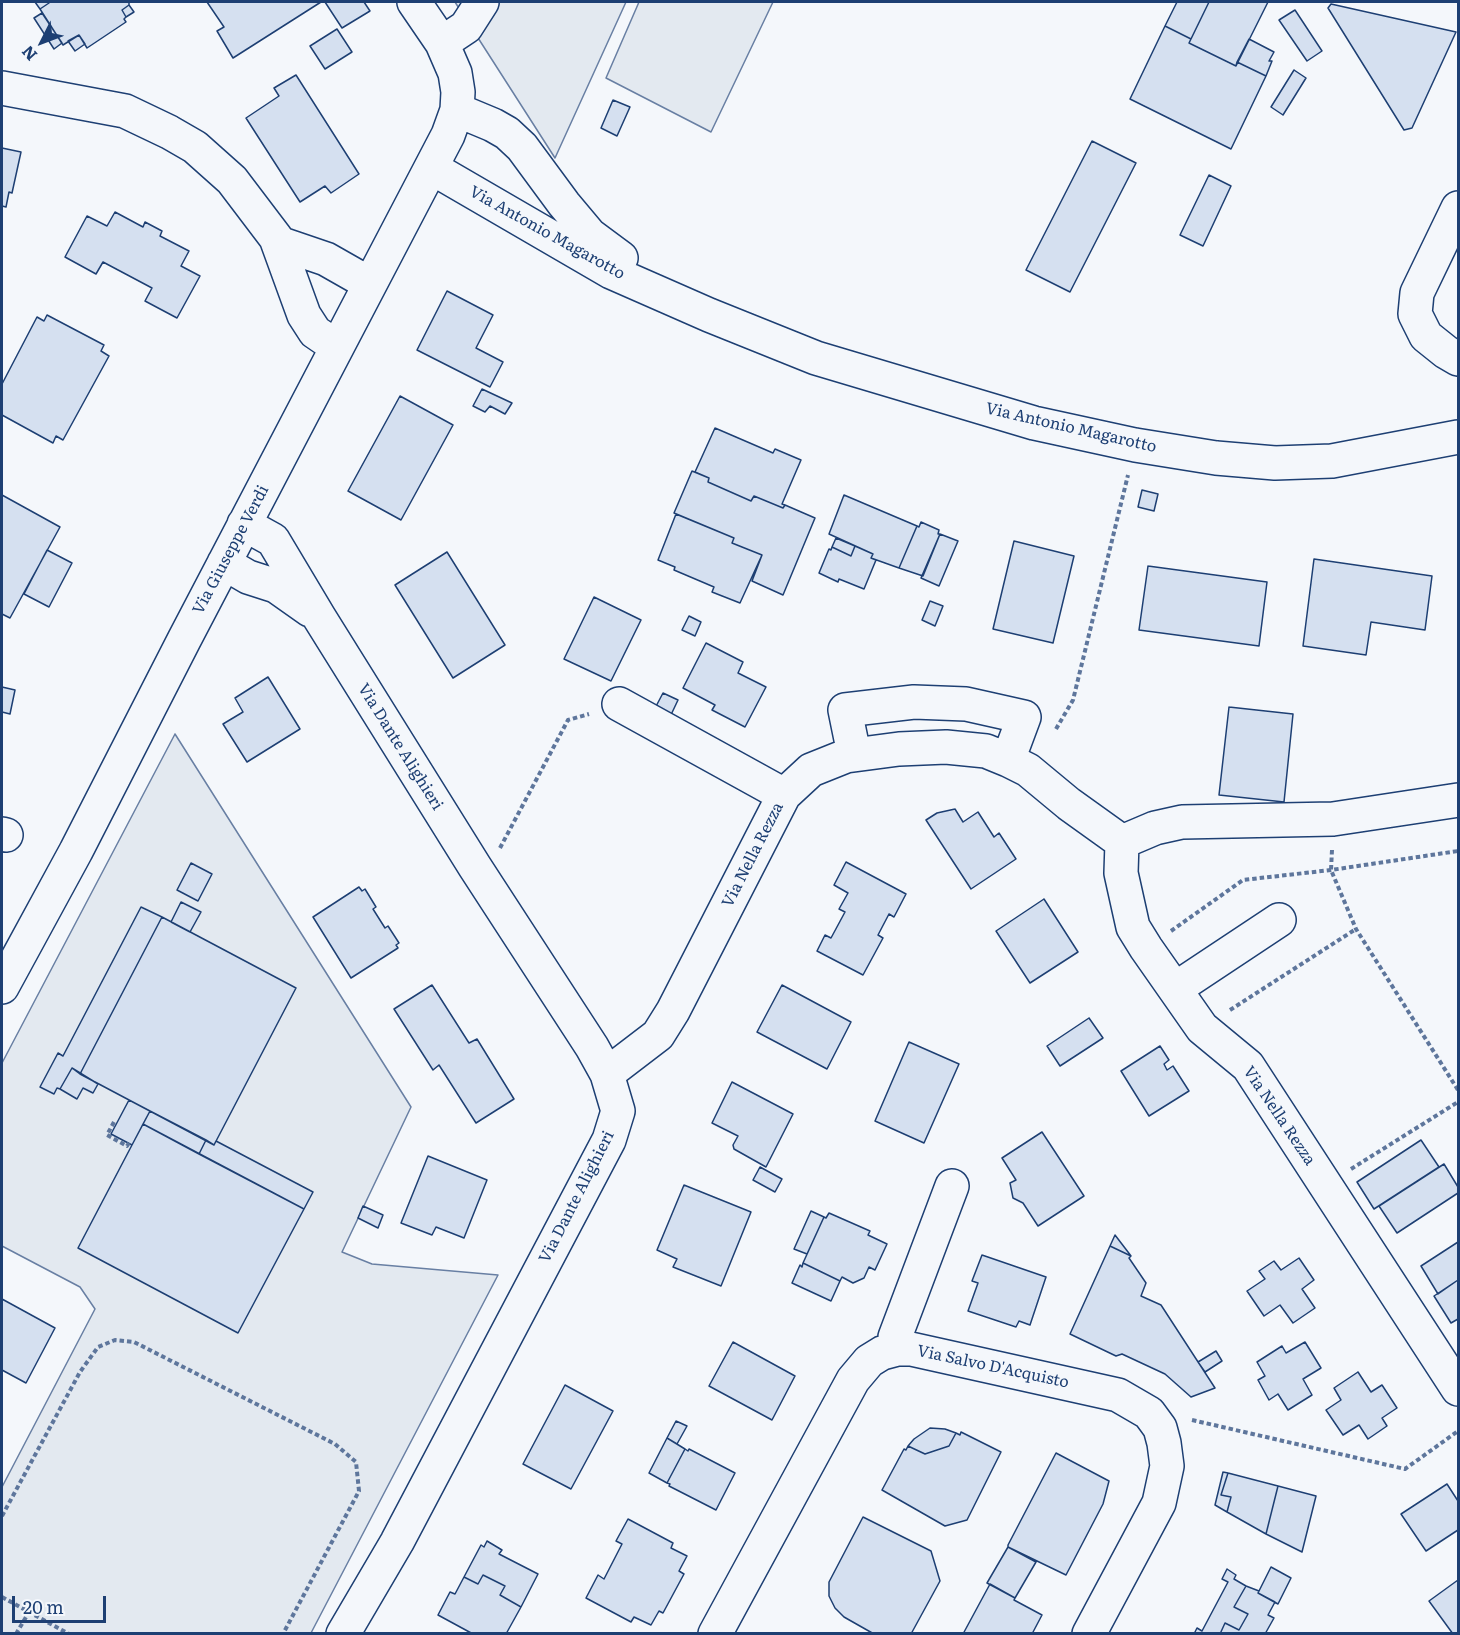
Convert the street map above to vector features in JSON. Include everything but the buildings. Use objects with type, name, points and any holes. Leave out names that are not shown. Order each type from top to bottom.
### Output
[{"type":"street","points":[[414,2],[442,43],[455,73],[458,92],[457,111]]},
{"type":"street","points":[[442,43],[466,27],[482,2]]},
{"type":"street","points":[[2,88],[125,111],[195,147],[232,180],[279,243],[285,267],[304,315],[315,332],[337,347]]},
{"type":"street","name":"Via Giuseppe Verdi","points":[[2,987],[76,850],[244,524],[432,168],[457,111]]},
{"type":"street","name":"Via Antonio Magarotto","points":[[457,111],[507,133],[522,147],[590,235],[664,293]]},
{"type":"street","name":"Via Antonio Magarotto","points":[[432,168],[611,272],[664,293],[709,315],[827,362],[1034,423],[1136,445],[1216,458],[1275,463],[1332,461],[1458,437]]},
{"type":"street","points":[[1458,208],[1417,294],[1415,314],[1426,336],[1458,359]]},
{"type":"street","points":[[279,243],[326,259],[370,284]]},
{"type":"street","name":"Via Dante Alighieri","points":[[244,524],[273,540],[318,617],[474,867],[592,1047],[608,1074],[618,1111],[609,1140],[398,1542],[343,1634]]},
{"type":"street","name":"Via Dante Alighieri","points":[[224,563],[248,577],[276,585],[318,617]]},
{"type":"street","points":[[854,754],[845,710],[914,702],[966,704],[1024,717],[1008,760]]},
{"type":"street","points":[[619,704],[784,795]]},
{"type":"street","name":"Via Nella Rezza","points":[[608,1074],[658,1035],[673,1011],[784,795],[811,770],[854,754],[899,749],[946,747],[986,751],[1028,770],[1069,804],[1122,842],[1121,873],[1133,927],[1202,1028],[1248,1066],[1458,1389]]},
{"type":"street","points":[[1122,842],[1155,828],[1182,822],[1334,819],[1458,800]]},
{"type":"street","points":[[1175,989],[1279,920]]},
{"type":"street","points":[[897,1349],[895,1337],[952,1186]]},
{"type":"street","name":"Via Salvo D'Acquisto","points":[[715,1634],[853,1380],[869,1361],[882,1353],[897,1349],[912,1349],[1118,1395],[1149,1413],[1160,1428]]},
{"type":"street","points":[[1089,1634],[1159,1503],[1167,1467],[1160,1428]]},
{"type":"path","points":[[1055,730],[1073,700],[1136,445]]},
{"type":"path","points":[[498,853],[568,720],[619,704]]},
{"type":"path","points":[[1334,819],[1331,870],[1356,929],[1458,1090]]},
{"type":"path","points":[[1146,948],[1244,880],[1458,851]]},
{"type":"path","points":[[1202,1028],[1356,929]]},
{"type":"path","points":[[1324,1185],[1458,1102]]},
{"type":"path","points":[[114,1122],[107,1136],[127,1146],[129,1143]]},
{"type":"path","points":[[2,1516],[80,1372],[98,1347],[115,1340],[134,1342],[335,1444],[356,1462],[359,1491],[283,1634]]},
{"type":"path","points":[[1160,1428],[1189,1419],[1404,1469],[1458,1431]]},
{"type":"path","points":[[2,1597],[69,1634]]},
{"type":"path","points":[[16,1634],[29,1612]]},
{"type":"shaded area","points":[[455,2],[626,2],[555,158]]},
{"type":"shaded area","points":[[639,2],[773,2],[711,132],[606,78]]},
{"type":"shaded area","points":[[175,734],[411,1107],[342,1252],[372,1264],[498,1275],[311,1633],[2,1633],[2,1487],[95,1309],[80,1287],[2,1246],[2,1063]]}]
